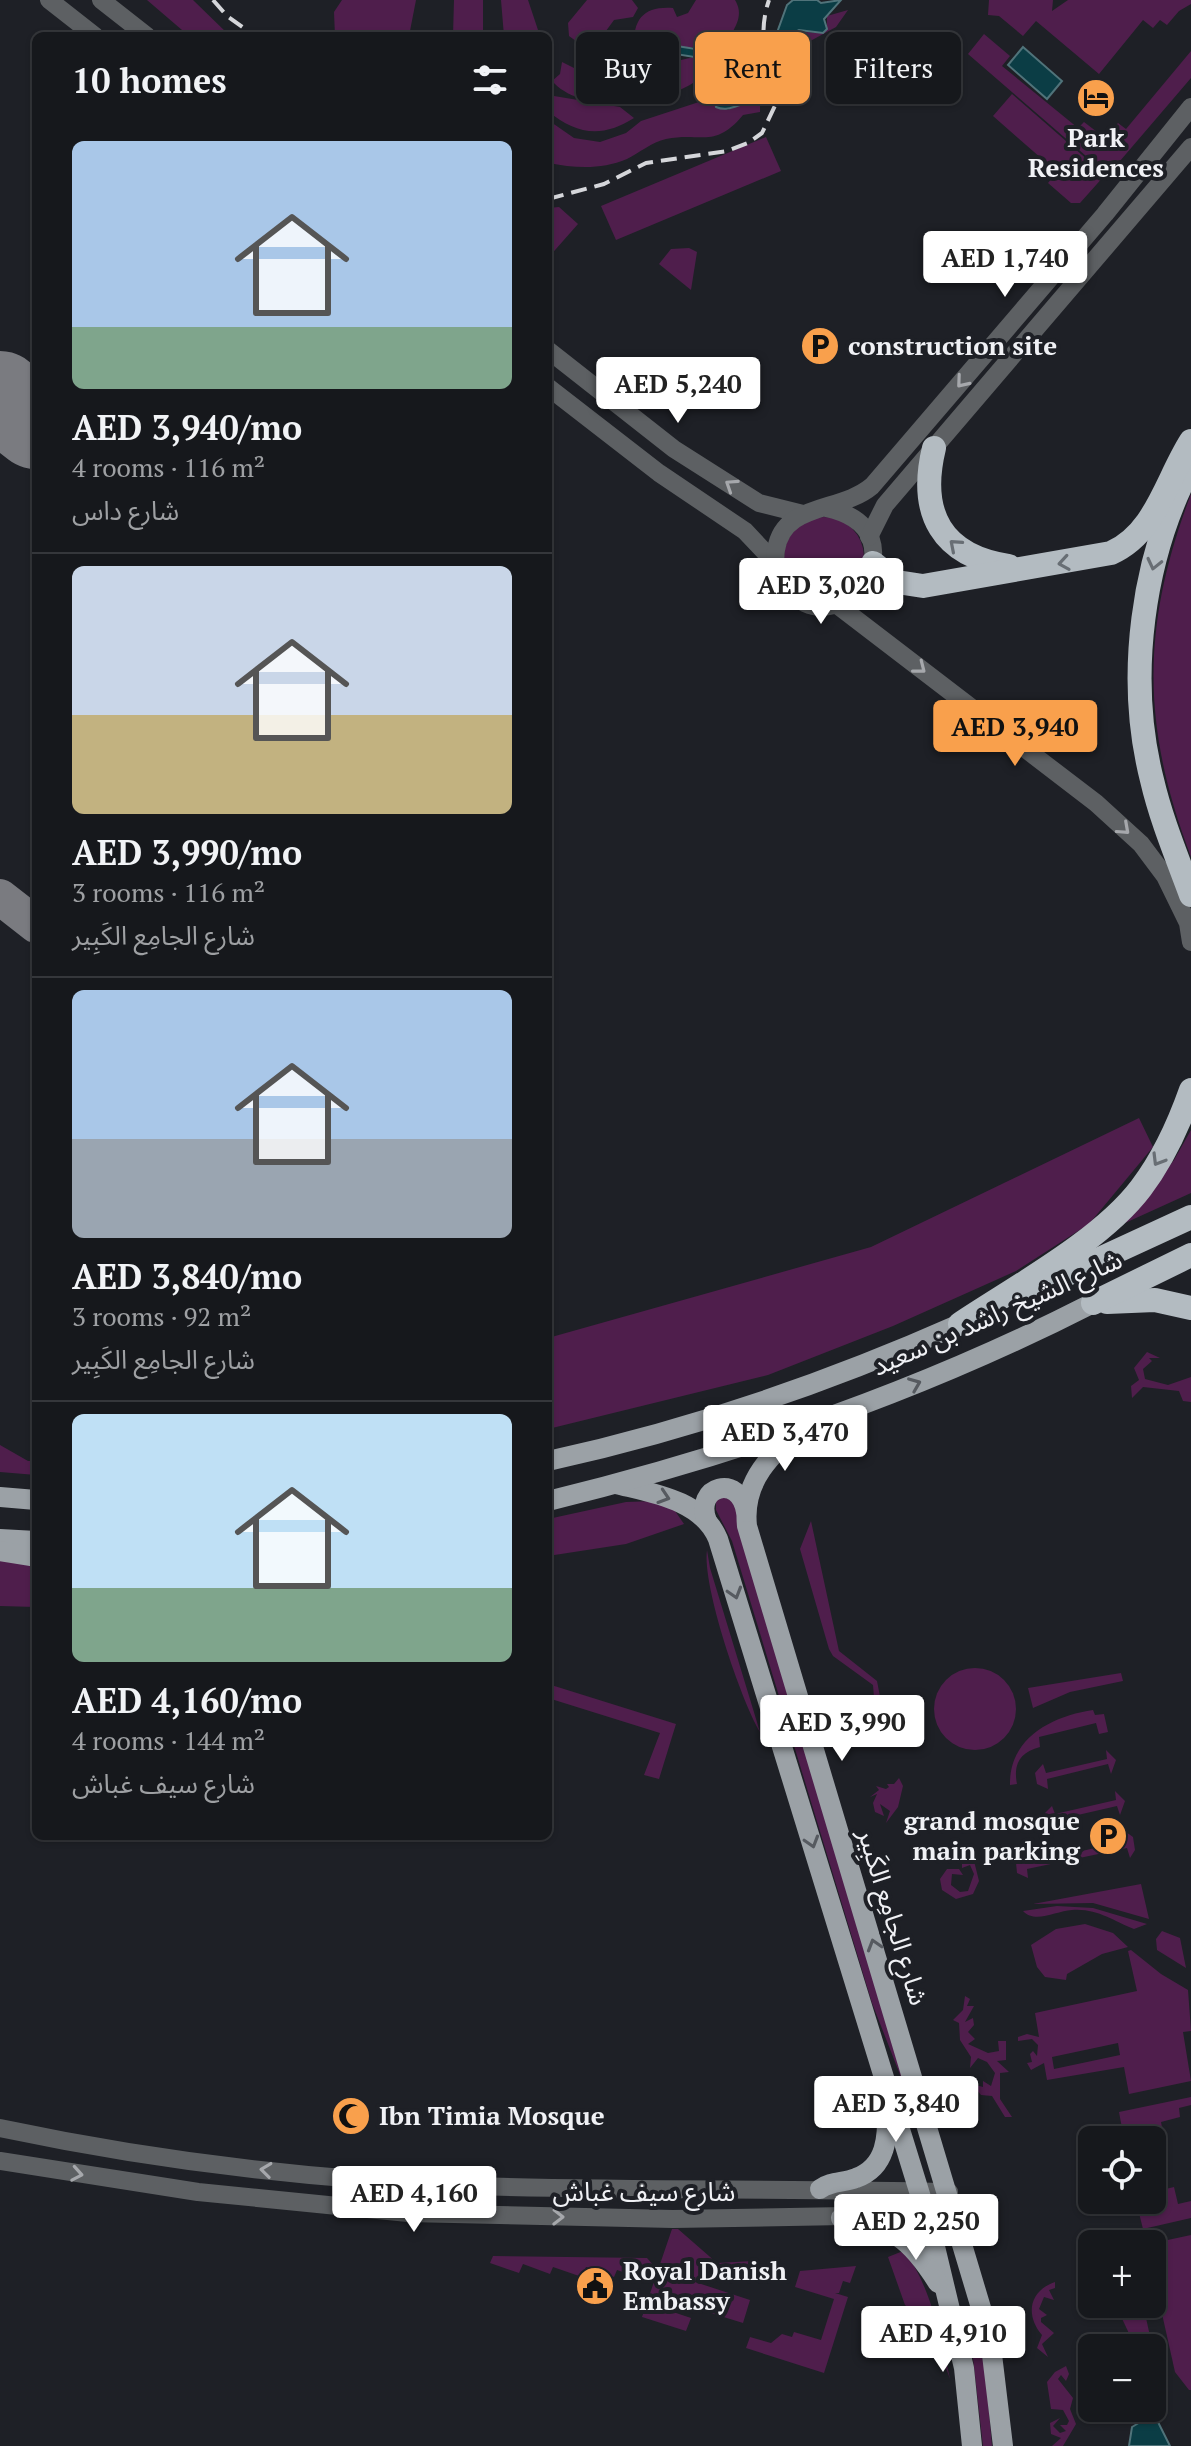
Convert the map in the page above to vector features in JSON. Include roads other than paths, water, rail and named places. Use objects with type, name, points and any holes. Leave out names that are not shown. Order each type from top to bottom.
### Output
[{"type":"highway","points":[[873,563],[888,578],[914,586],[1101,557],[1128,544],[1148,524],[1191,441]]},
{"type":"highway","points":[[934,448],[930,498],[946,537],[979,561],[1027,569]]},
{"type":"highway","points":[[1191,465],[1165,523],[1152,573],[1143,632],[1141,701],[1151,778],[1191,895]]},
{"type":"highway","points":[[960,1324],[1100,1229],[1140,1189],[1178,1128],[1191,1090]]},
{"type":"highway","name":"شارع الشيخ راشد بن سعيد","points":[[960,1324],[1191,1217]]},
{"type":"highway","name":"شارع الشيخ راشد بن سعيد","points":[[1093,1303],[1188,1250]]},
{"type":"highway","points":[[1093,1303],[1155,1300],[1191,1308]]},
{"type":"main road","name":"شارع الشيخ راشد بن سعيد","points":[[552,1500],[616,1484],[805,1425],[978,1358],[1093,1303]]},
{"type":"main road","name":"شارع الشيخ راشد بن سعيد","points":[[552,1460],[671,1430],[787,1393],[960,1324]]},
{"type":"main road","name":"شارع الجامِع الكَبِير","points":[[805,1425],[764,1464],[752,1485],[746,1512],[749,1534],[934,2192],[994,2357],[1003,2446]]},
{"type":"main road","points":[[552,1446],[671,1430]]},
{"type":"main road","points":[[616,1484],[675,1501],[707,1521]]},
{"type":"main road","points":[[707,1521],[704,1504],[709,1494],[719,1489],[730,1489],[740,1494],[746,1512]]},
{"type":"main road","points":[[0,1497],[32,1500]]},
{"type":"main road","name":"شارع الجامِع الكَبِير","points":[[707,1521],[718,1539],[886,2080],[934,2192]]},
{"type":"main road","points":[[0,1539],[32,1541]]},
{"type":"main road","points":[[0,1551],[32,1556]]},
{"type":"main road","points":[[820,2189],[863,2175],[883,2153],[888,2126],[886,2080]]},
{"type":"main road","points":[[934,2192],[942,2215]]},
{"type":"main road","name":"شارع الجامِع الكَبِير","points":[[942,2215],[947,2297],[964,2368],[972,2446]]},
{"type":"main road","points":[[841,2218],[882,2226],[902,2237],[917,2252],[947,2297]]},
{"type":"street","points":[[49,0],[90,32]]},
{"type":"street","points":[[101,0],[142,32]]},
{"type":"street","points":[[776,564],[777,543],[784,528],[803,514],[850,501],[872,486],[1105,214],[1191,107]]},
{"type":"street","points":[[869,537],[885,505],[1191,147]]},
{"type":"street","points":[[552,353],[674,449],[759,503],[803,514]]},
{"type":"street","points":[[552,390],[659,473],[745,531],[776,564],[787,588],[799,599],[814,605],[836,604],[859,592],[873,563],[869,537],[856,520],[826,508]]},
{"type":"street","points":[[836,604],[1096,803],[1141,844],[1165,876],[1188,923],[1191,942]]},
{"type":"street","name":"شارع سيف غباش","points":[[0,2128],[222,2165],[337,2177],[519,2187],[934,2192]]},
{"type":"street","name":"شارع سيف غباش","points":[[0,2161],[213,2194],[408,2213],[673,2219],[942,2215]]},
{"type":"water","points":[[793,0],[817,0],[821,3],[841,0],[824,19],[827,29],[823,33],[799,30],[777,32],[787,5]]},
{"type":"water","points":[[679,46],[695,49],[695,56],[679,54]]},
{"type":"water","points":[[1023,47],[1062,81],[1047,99],[1008,65]]},
{"type":"water","points":[[716,104],[742,104],[727,109],[716,107]]},
{"type":"water","points":[[1140,2422],[1158,2422],[1170,2446],[1129,2446],[1132,2427]]},
{"type":"railway","points":[[213,0],[227,16],[249,32]]},
{"type":"railway","points":[[552,198],[604,184],[646,163],[727,151],[748,143],[762,133],[781,93],[770,71],[764,48],[764,24],[769,0]]},
{"type":"place","name":"Park Residences","points":[[1096,98]]},
{"type":"place","name":"construction site","points":[[820,346]]},
{"type":"place","name":"grand mosque main parking","points":[[1108,1836]]},
{"type":"place","name":"Ibn Timia Mosque","points":[[351,2116]]},
{"type":"place","name":"Royal Danish Embassy","points":[[595,2286]]}]
